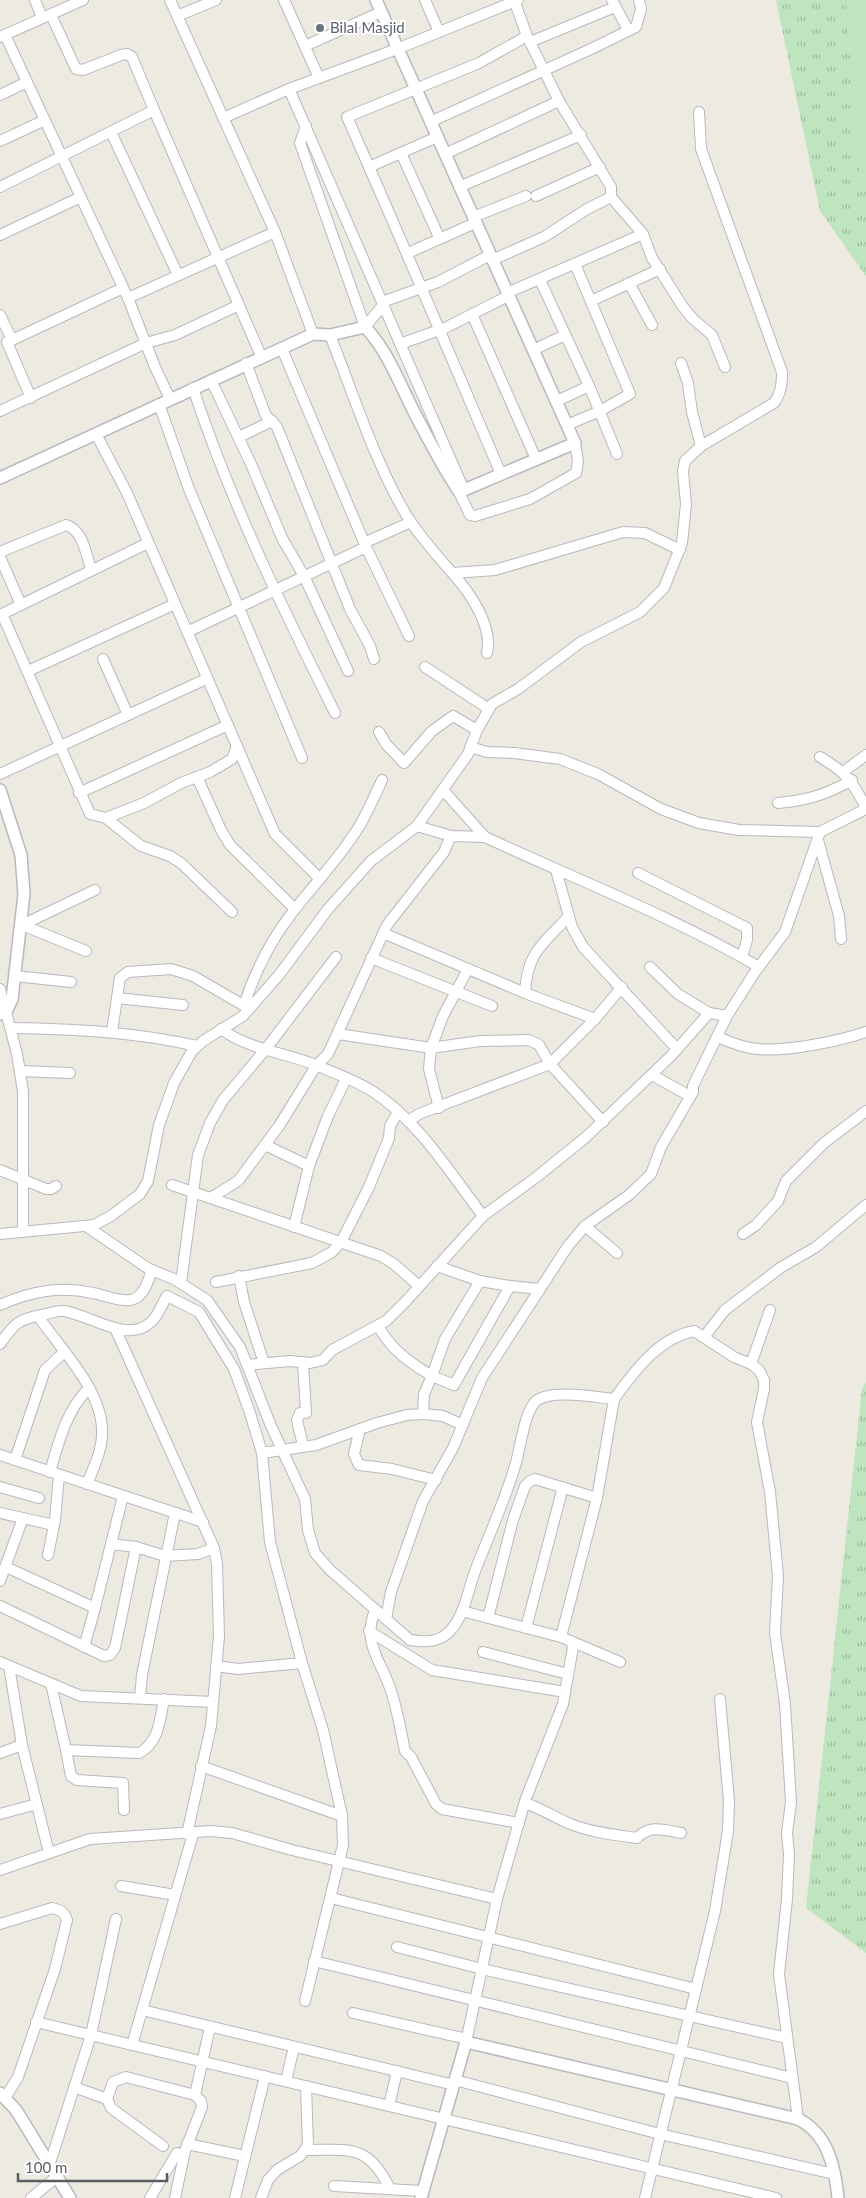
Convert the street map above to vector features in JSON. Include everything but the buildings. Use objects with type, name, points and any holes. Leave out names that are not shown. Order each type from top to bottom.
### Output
[{"type":"street","points":[[34,0],[47,16],[76,69],[83,70],[121,55],[127,54],[132,57],[261,356]]},
{"type":"street","points":[[83,0],[2,36],[27,82],[128,298],[170,399]]},
{"type":"street","points":[[170,0],[275,232],[313,334]]},
{"type":"street","points":[[177,16],[216,0]]},
{"type":"street","points":[[284,0],[319,78]]},
{"type":"street","points":[[288,89],[306,126],[383,304],[470,515],[475,516],[530,499],[576,472],[578,461],[575,443],[568,425],[376,0]]},
{"type":"street","points":[[425,0],[439,32]]},
{"type":"street","points":[[223,118],[288,89],[397,49],[515,0],[528,39],[559,100],[611,187],[611,197],[643,234],[660,269],[683,306],[693,319],[712,335],[725,367]]},
{"type":"street","points":[[430,122],[636,27],[641,9],[639,0]]},
{"type":"street","points":[[501,474],[408,253],[347,118],[479,63],[528,39],[613,3],[628,30]]},
{"type":"street","points":[[305,46],[381,12]]},
{"type":"street","points":[[0,95],[27,82]]},
{"type":"street","points":[[445,154],[559,100]]},
{"type":"street","points":[[0,188],[154,110]]},
{"type":"street","points":[[247,1007],[279,975],[328,909],[372,861],[417,826],[468,754],[476,730],[492,704],[518,688],[580,642],[640,612],[664,588],[680,550],[686,504],[683,471],[685,461],[701,446],[774,403],[780,394],[782,372],[701,149],[699,112]]},
{"type":"street","points":[[0,141],[45,120]]},
{"type":"street","points":[[306,126],[300,143],[365,327],[374,337],[395,372],[436,456],[461,490]]},
{"type":"street","points":[[111,132],[178,275]]},
{"type":"street","points":[[459,187],[580,135]]},
{"type":"street","points":[[369,167],[437,137]]},
{"type":"street","points":[[401,153],[439,237]]},
{"type":"street","points":[[408,253],[474,220],[600,168]]},
{"type":"street","points":[[0,234],[81,197]]},
{"type":"street","points":[[0,478],[261,356],[282,349],[313,334],[330,335],[365,327],[383,304],[544,237],[587,209],[611,197]]},
{"type":"street","points":[[128,298],[275,232]]},
{"type":"street","points":[[400,344],[439,330],[508,295],[643,234]]},
{"type":"street","points":[[568,425],[600,411],[630,394],[575,264]]},
{"type":"street","points":[[591,301],[660,269]]},
{"type":"street","points":[[540,280],[589,386],[617,454]]},
{"type":"street","points":[[629,283],[652,325]]},
{"type":"street","points":[[30,398],[7,342],[123,288]]},
{"type":"street","points":[[0,411],[146,343],[174,335],[239,305]]},
{"type":"street","points":[[472,314],[536,459]]},
{"type":"street","points":[[0,315],[12,340]]},
{"type":"street","points":[[330,335],[382,464],[411,522],[466,589],[487,632],[489,644],[487,653]]},
{"type":"street","points":[[533,350],[565,335]]},
{"type":"street","points":[[282,349],[366,545],[409,636]]},
{"type":"street","points":[[246,363],[266,416],[277,427],[350,609],[370,646],[374,659]]},
{"type":"street","points":[[681,363],[688,383],[692,412],[701,446]]},
{"type":"street","points":[[211,380],[239,437],[282,538],[304,576],[348,671]]},
{"type":"street","points":[[556,401],[589,386]]},
{"type":"street","points":[[193,388],[211,443],[274,590],[335,713]]},
{"type":"street","points":[[159,404],[189,490],[302,758]]},
{"type":"street","points":[[239,437],[272,421]]},
{"type":"street","points":[[96,434],[127,493],[206,679],[275,834],[320,879]]},
{"type":"street","points":[[461,490],[575,443]]},
{"type":"street","points":[[187,632],[333,564],[411,522]]},
{"type":"street","points":[[0,552],[66,525],[73,527],[79,534],[91,569]]},
{"type":"street","points":[[452,573],[495,570],[623,532],[645,533],[680,550]]},
{"type":"street","points":[[148,543],[1,614],[28,672],[79,793],[90,814],[106,818],[141,846],[170,856],[181,863],[232,912]]},
{"type":"street","points":[[0,557],[21,604]]},
{"type":"street","points":[[28,672],[175,604]]},
{"type":"street","points":[[104,660],[128,715]]},
{"type":"street","points":[[425,667],[489,709]]},
{"type":"street","points":[[0,774],[206,679]]},
{"type":"street","points":[[379,732],[386,744],[404,763],[432,731],[452,716],[476,730]]},
{"type":"street","points":[[79,793],[228,725]]},
{"type":"street","points":[[106,818],[144,803],[232,759],[237,746]]},
{"type":"street","points":[[470,747],[487,752],[514,753],[560,759],[598,774],[661,809],[700,823],[739,830],[819,836],[866,809],[852,780],[820,757]]},
{"type":"street","points":[[843,772],[866,754]]},
{"type":"street","points":[[197,777],[230,845],[295,909]]},
{"type":"street","points":[[0,1234],[94,1225],[112,1216],[140,1194],[148,1181],[159,1124],[174,1083],[192,1050],[221,1029],[244,1016],[261,962],[295,909],[360,825],[382,780]]},
{"type":"street","points":[[778,804],[806,801],[825,795],[852,780]]},
{"type":"street","points":[[0,790],[21,855],[24,894],[22,925],[12,999],[4,1012]]},
{"type":"street","points":[[443,790],[485,837]]},
{"type":"street","points":[[417,826],[452,836],[485,837],[653,913],[759,966]]},
{"type":"street","points":[[212,1198],[238,1181],[265,1145],[316,1066],[328,1054],[383,933],[444,852],[452,836]]},
{"type":"street","points":[[819,836],[839,916],[842,939]]},
{"type":"street","points":[[386,1619],[391,1592],[423,1502],[436,1480],[482,1378],[568,1246],[585,1226],[629,1195],[651,1174],[661,1146],[690,1096],[727,1016],[759,966],[785,932],[819,836]]},
{"type":"street","points":[[556,870],[569,916],[583,947],[601,969],[622,987],[677,1049]]},
{"type":"street","points":[[638,873],[747,928],[747,940],[742,956]]},
{"type":"street","points":[[22,925],[95,890]]},
{"type":"street","points":[[525,993],[526,972],[536,951],[569,916]]},
{"type":"street","points":[[22,925],[86,951]]},
{"type":"street","points":[[383,933],[525,993],[595,1020]]},
{"type":"street","points":[[177,1281],[198,1155],[210,1123],[223,1100],[260,1048],[336,957]]},
{"type":"street","points":[[371,958],[456,990],[492,1006]]},
{"type":"street","points":[[650,967],[678,994],[710,1013],[727,1016]]},
{"type":"street","points":[[112,1032],[120,978],[128,972],[171,969],[193,976],[247,1007]]},
{"type":"street","points":[[439,1108],[429,1069],[431,1048],[456,990],[468,969]]},
{"type":"street","points":[[15,976],[71,982]]},
{"type":"street","points":[[408,1121],[419,1114],[439,1108],[550,1064],[595,1020],[622,987]]},
{"type":"street","points":[[0,989],[4,1012],[11,1028],[23,1091],[23,1231]]},
{"type":"street","points":[[117,998],[183,1006]]},
{"type":"street","points":[[234,1369],[246,1363],[323,1360],[332,1350],[386,1321],[483,1216],[538,1176],[603,1122],[652,1075],[710,1013]]},
{"type":"street","points":[[11,1028],[92,1029],[165,1039],[197,1046]]},
{"type":"street","points":[[221,1029],[233,1037],[260,1048],[316,1066],[372,1090],[418,1130],[483,1216]]},
{"type":"street","points":[[718,1037],[736,1045],[759,1049],[850,1038],[866,1032]]},
{"type":"street","points":[[338,1034],[431,1048],[480,1041],[528,1040],[540,1045],[550,1064],[603,1122]]},
{"type":"street","points":[[20,1071],[70,1073]]},
{"type":"street","points":[[652,1075],[690,1096]]},
{"type":"street","points":[[294,1227],[309,1166],[328,1116],[346,1079]]},
{"type":"street","points":[[743,1234],[756,1225],[778,1202],[786,1181],[824,1143],[866,1111]]},
{"type":"street","points":[[216,1282],[312,1263],[332,1252],[340,1242],[369,1187],[389,1138],[390,1126],[398,1112]]},
{"type":"street","points":[[265,1145],[309,1166]]},
{"type":"street","points":[[0,1170],[46,1189],[51,1190],[56,1186]]},
{"type":"street","points":[[172,1185],[381,1256],[394,1264],[419,1286]]},
{"type":"street","points":[[704,1337],[725,1310],[780,1268],[816,1247],[866,1205]]},
{"type":"street","points":[[86,1226],[153,1271],[177,1281],[207,1300],[240,1347],[282,1449],[306,1499],[308,1530],[315,1553],[371,1622],[432,1670],[565,1692]]},
{"type":"street","points":[[585,1226],[617,1253]]},
{"type":"street","points":[[438,1266],[480,1281],[540,1289]]},
{"type":"street","points":[[0,1305],[19,1296],[49,1290],[72,1289],[116,1299],[131,1300],[138,1297],[147,1285],[153,1271]]},
{"type":"street","points":[[239,1276],[244,1302],[264,1363]]},
{"type":"street","points":[[423,1414],[424,1394],[445,1339],[480,1281]]},
{"type":"street","points":[[378,1325],[383,1338],[411,1364],[432,1376],[454,1385],[510,1286]]},
{"type":"street","points":[[0,1344],[12,1327],[24,1318],[62,1311],[82,1315],[115,1328],[133,1331],[152,1322],[166,1296],[198,1312],[234,1369],[262,1453],[270,1542],[302,1662],[323,1730],[342,1816],[343,1845],[305,2001]]},
{"type":"street","points":[[751,1364],[770,1310]]},
{"type":"street","points":[[38,1316],[89,1388],[100,1417],[102,1435],[99,1452],[87,1484]]},
{"type":"street","points":[[115,1328],[214,1548],[217,1564],[219,1636],[211,1726],[190,1834],[175,1895],[132,2045]]},
{"type":"street","points":[[566,1639],[597,1498],[614,1398],[638,1366],[660,1346],[681,1334],[694,1331],[734,1357],[751,1364],[759,1370],[764,1380],[757,1422],[770,1492],[778,1576],[775,1633],[785,1704],[791,1802],[787,1832],[789,1854],[787,1899],[779,1974],[798,2119]]},
{"type":"street","points":[[15,1460],[45,1370],[64,1352]]},
{"type":"street","points":[[303,1362],[306,1413],[300,1413],[297,1420],[303,1446]]},
{"type":"street","points":[[48,1555],[54,1525],[55,1473],[71,1411],[76,1401],[89,1388]]},
{"type":"street","points":[[386,1619],[410,1640],[426,1642],[439,1639],[448,1633],[462,1611],[476,1567],[492,1532],[515,1466],[528,1416],[535,1402],[549,1394],[614,1398]]},
{"type":"street","points":[[262,1453],[316,1445],[360,1429],[408,1415],[443,1416],[462,1425]]},
{"type":"street","points":[[360,1429],[354,1454],[358,1465],[392,1469],[436,1480]]},
{"type":"street","points":[[0,1455],[203,1522]]},
{"type":"street","points":[[488,1618],[509,1536],[525,1486],[530,1481],[536,1479],[597,1498]]},
{"type":"street","points":[[0,1487],[39,1498]]},
{"type":"street","points":[[526,1628],[563,1487]]},
{"type":"street","points":[[84,1647],[111,1544],[110,1539],[123,1496]]},
{"type":"street","points":[[0,1512],[54,1525]]},
{"type":"street","points":[[140,1698],[142,1675],[175,1513]]},
{"type":"street","points":[[0,1581],[23,1518]]},
{"type":"street","points":[[492,1532],[509,1536]]},
{"type":"street","points":[[111,1544],[136,1548],[165,1556],[198,1554],[214,1548]]},
{"type":"street","points":[[0,1606],[104,1656],[110,1655],[115,1648],[136,1548]]},
{"type":"street","points":[[6,1567],[95,1608]]},
{"type":"street","points":[[462,1611],[566,1639],[620,1662]]},
{"type":"street","points":[[371,1622],[386,1619]]},
{"type":"street","points":[[371,1622],[371,1643],[392,1693],[405,1751],[411,1757],[436,1804],[448,1811],[519,1824]]},
{"type":"street","points":[[334,2186],[390,2189],[422,2195],[467,2040],[497,1899],[525,1803],[563,1704],[573,1647],[566,1639]]},
{"type":"street","points":[[483,1652],[568,1674]]},
{"type":"street","points":[[216,1666],[238,1669],[302,1662]]},
{"type":"street","points":[[4,1664],[81,1696],[213,1702]]},
{"type":"street","points":[[4,1664],[49,1853]]},
{"type":"street","points":[[51,1684],[71,1776],[77,1780],[123,1783],[124,1810]]},
{"type":"street","points":[[66,1750],[140,1753],[152,1744],[164,1699]]},
{"type":"street","points":[[645,2198],[715,1911],[728,1831],[729,1802],[720,1699]]},
{"type":"street","points":[[0,1753],[22,1745]]},
{"type":"street","points":[[202,1766],[342,1816]]},
{"type":"street","points":[[525,1803],[542,1809],[569,1823],[609,1834],[637,1838],[644,1830],[653,1828],[682,1832]]},
{"type":"street","points":[[0,1814],[37,1804]]},
{"type":"street","points":[[0,1870],[90,1839],[190,1834],[211,1831],[232,1832],[339,1862],[497,1899]]},
{"type":"street","points":[[121,1886],[175,1895]]},
{"type":"street","points":[[331,1898],[696,1989]]},
{"type":"street","points":[[0,1924],[52,1908],[65,1913],[66,1927],[55,1969],[18,2077],[3,2095],[16,2110],[70,2198]]},
{"type":"street","points":[[50,2163],[91,2035],[116,1919]]},
{"type":"street","points":[[396,1947],[482,1969],[786,2038]]},
{"type":"street","points":[[314,1961],[475,2002],[792,2078]]},
{"type":"street","points":[[142,2010],[396,2071],[454,2082],[660,2134],[834,2174]]},
{"type":"street","points":[[353,2013],[798,2119],[811,2126],[821,2136],[834,2174],[838,2198]]},
{"type":"street","points":[[36,2022],[776,2198]]},
{"type":"street","points":[[194,2095],[210,2026]]},
{"type":"street","points":[[286,2081],[294,2046]]},
{"type":"street","points":[[389,2106],[396,2071]]},
{"type":"street","points":[[235,2198],[265,2076]]},
{"type":"street","points":[[163,2146],[111,2108],[107,2099],[113,2082],[126,2078],[194,2095],[201,2101],[202,2107],[188,2144],[175,2198]]},
{"type":"street","points":[[261,2198],[268,2180],[277,2170],[300,2156],[305,2150],[308,2141],[306,2086]]},
{"type":"street","points":[[74,2087],[107,2099]]},
{"type":"street","points":[[188,2144],[245,2156]]},
{"type":"street","points":[[305,2150],[352,2150],[364,2154],[384,2176],[390,2189]]},
{"type":"street","points":[[150,2198],[177,2153]]},
{"type":"street","points":[[31,2198],[58,2176]]},
{"type":"green space","points":[[776,0],[866,0],[866,276],[820,211]]},
{"type":"green space","points":[[846,0],[866,0],[866,187],[860,180]]},
{"type":"green space","points":[[866,1383],[866,1953],[806,1908],[862,1388]]},
{"type":"place","name":"Bilal Masjid","points":[[320,28]]}]
